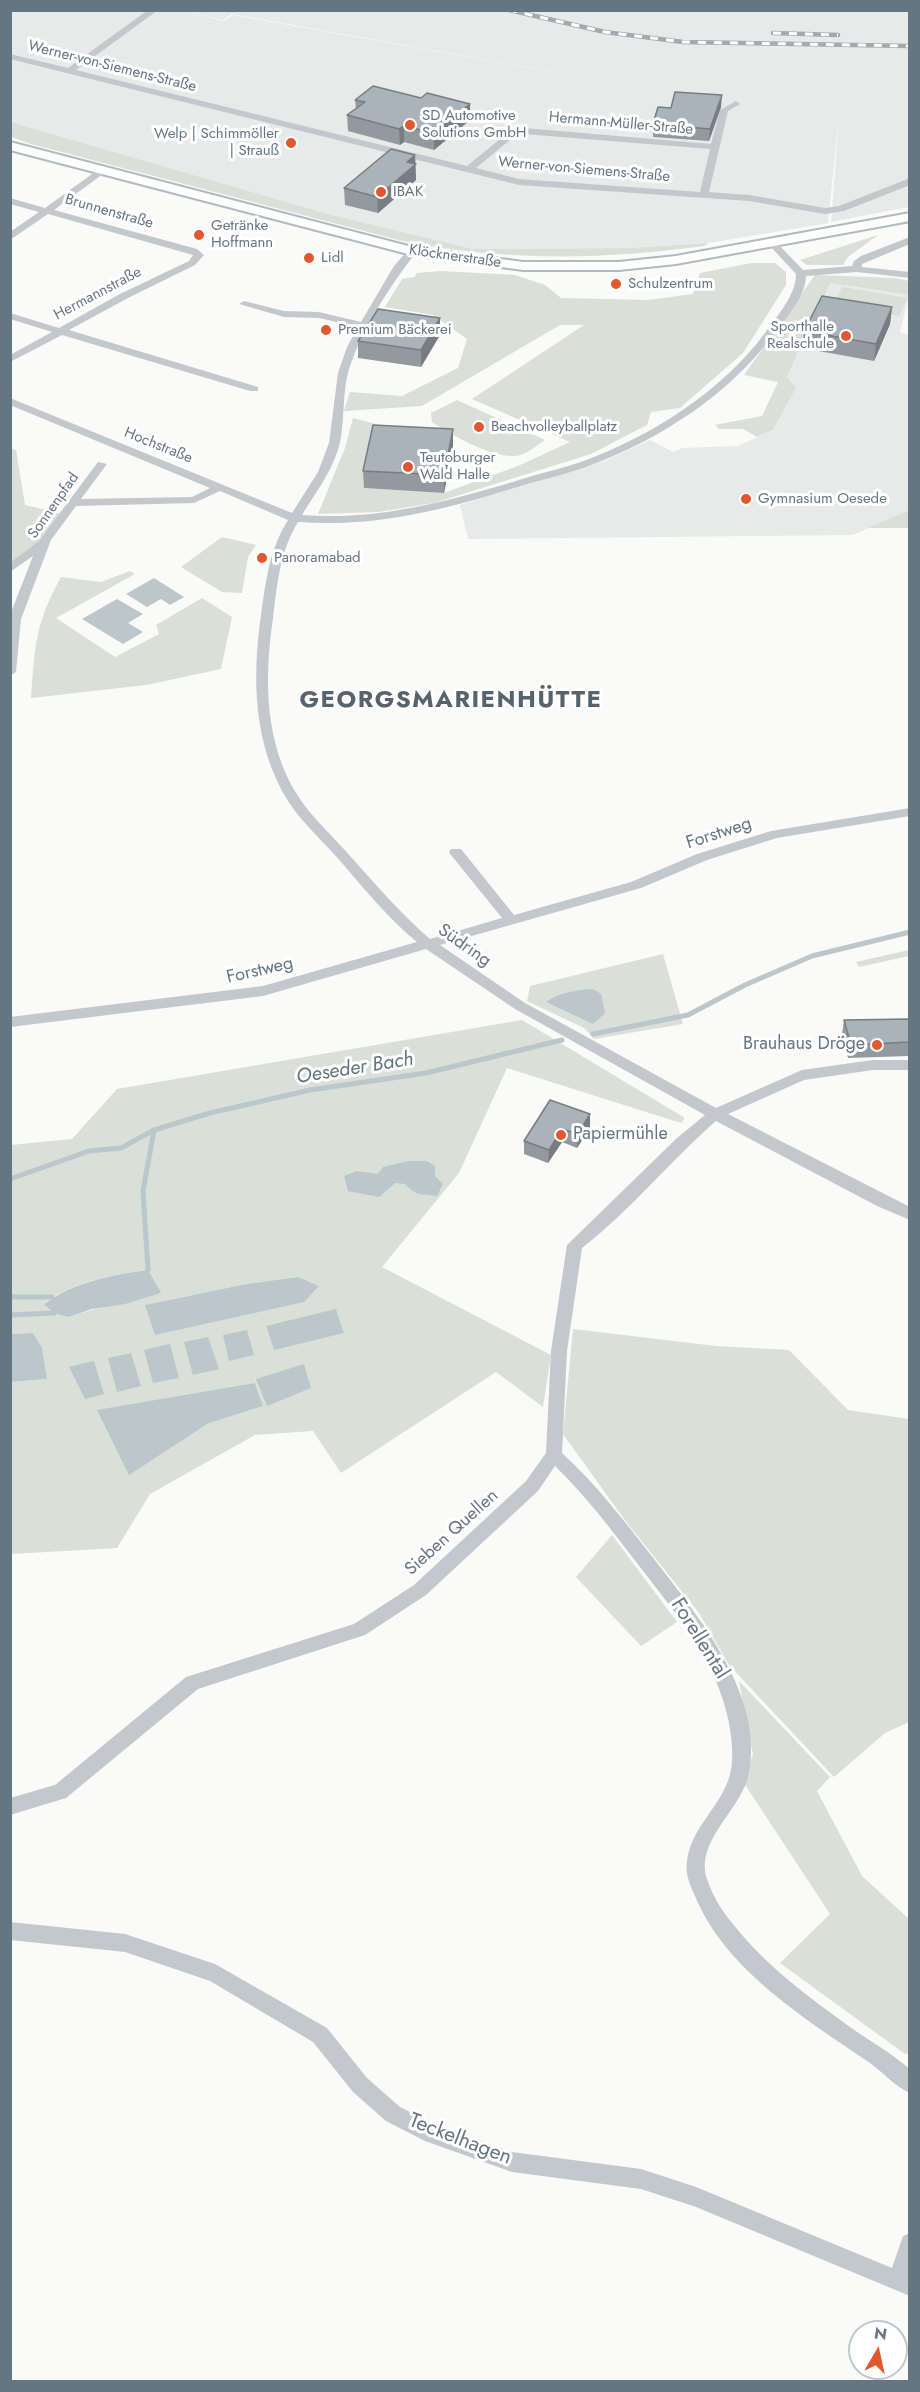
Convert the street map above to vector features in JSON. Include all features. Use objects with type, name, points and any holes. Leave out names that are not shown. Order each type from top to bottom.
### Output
[{"type":"main road","name":"Klöcknerstraße","points":[[10,146],[412,251],[491,263],[587,267],[676,260],[773,244],[909,217]]},
{"type":"street","points":[[69,71],[154,10]]},
{"type":"street","name":"Werner-von-Siemens-Straße","points":[[10,57],[519,182],[762,200],[799,208],[834,210],[909,181]]},
{"type":"street","name":"Hermann-Müller-Straße","points":[[704,195],[724,110],[736,104]]},
{"type":"street","name":"Hermann-Müller-Straße","points":[[467,171],[513,133],[524,131],[714,147]]},
{"type":"street","points":[[10,237],[102,171]]},
{"type":"street","name":"Brunnenstraße","points":[[10,201],[194,251],[199,255]]},
{"type":"street","points":[[857,269],[857,263],[864,258],[909,240]]},
{"type":"street","points":[[773,244],[801,273],[857,269],[909,275]]},
{"type":"street","name":"Südring","points":[[412,251],[399,266],[352,347],[343,373],[334,443],[323,472],[284,535],[275,559],[261,658],[262,713],[274,758],[294,800],[399,920],[428,944],[520,1006],[715,1113],[882,1202],[909,1214]]},
{"type":"street","name":"Hermannstraße","points":[[10,359],[192,263],[199,255]]},
{"type":"street","name":"Hochstraße","points":[[10,401],[294,518],[341,521],[422,511],[593,461],[637,440],[709,395],[759,350],[795,296],[801,284],[801,273]]},
{"type":"street","points":[[244,304],[284,314],[319,315],[365,326]]},
{"type":"street","points":[[10,316],[254,389]]},
{"type":"street","name":"Sonnenpfad","points":[[10,672],[15,619],[45,540],[102,464]]},
{"type":"street","points":[[73,503],[194,500],[220,488]]},
{"type":"street","points":[[10,568],[45,540]]},
{"type":"street","name":"Forstweg","points":[[10,1023],[264,992],[636,885],[702,857],[776,834],[909,812]]},
{"type":"street","points":[[456,852],[512,921]]},
{"type":"street","points":[[554,1455],[559,1351],[575,1245],[598,1227],[682,1142],[715,1113],[802,1075],[873,1065],[909,1065]]},
{"type":"street","name":"Sieben Quellen","points":[[10,1807],[60,1792],[192,1683],[359,1630],[420,1590],[532,1486],[554,1455]]},
{"type":"street","name":"Forellental","points":[[554,1455],[574,1473],[614,1521],[693,1623],[721,1669],[735,1704],[740,1749],[738,1779],[697,1852],[697,1876],[706,1899],[729,1934],[766,1973],[844,2034],[891,2064],[909,2082]]},
{"type":"street","name":"Teckelhagen","points":[[10,1931],[125,1943],[215,1973],[320,2035],[360,2085],[376,2100],[393,2114],[432,2134],[512,2162],[652,2183],[696,2197],[904,2284]]},
{"type":"street","points":[[904,2284],[909,2243]]},
{"type":"shaded area","points":[[180,10],[224,21],[233,15],[676,94],[232,14],[223,20],[185,11],[909,11],[909,207],[831,222],[839,116],[828,223],[709,243],[628,248],[473,249],[328,214],[11,122],[10,11]]},
{"type":"shaded area","points":[[11,122],[328,214],[473,249],[628,248],[709,243],[704,246],[666,251],[555,256],[481,253],[406,242],[31,144],[11,137]]},
{"type":"shaded area","points":[[878,235],[848,257],[843,265],[807,265],[800,260]]},
{"type":"shaded area","points":[[752,263],[775,263],[786,272],[786,285],[743,353],[680,408],[651,412],[647,425],[591,454],[434,503],[378,512],[318,514],[345,448],[353,418],[398,430],[364,488],[444,493],[518,466],[570,442],[472,399],[584,325],[560,325],[422,406],[344,411],[350,392],[402,396],[458,368],[467,339],[433,315],[385,307],[402,279],[415,277],[416,273],[441,271],[515,275],[545,285],[561,298],[648,300],[693,294],[700,273]]},
{"type":"shaded area","points":[[815,275],[895,278],[909,281],[909,295],[830,283],[787,377],[796,388],[773,430],[757,437],[743,429],[719,429],[715,425],[762,416],[778,382],[744,375]]},
{"type":"shaded area","points":[[830,283],[909,295],[900,332],[909,335],[909,510],[853,535],[468,539],[460,505],[604,461],[650,440],[673,452],[682,448],[738,446],[773,430],[796,388],[787,378]]},
{"type":"shaded area","points":[[842,287],[907,298],[899,316],[833,305]]},
{"type":"shaded area","name":"Beachvolleyballplatz","points":[[457,400],[545,440],[527,452],[516,456],[506,456],[472,445],[432,422],[431,413]]},
{"type":"shaded area","points":[[10,448],[16,450],[25,505],[60,513],[45,540],[10,569]]},
{"type":"shaded area","points":[[909,510],[909,528],[868,528]]},
{"type":"shaded area","points":[[222,537],[256,545],[248,557],[242,593],[222,592],[181,567]]},
{"type":"shaded area","points":[[130,571],[135,574],[56,618],[115,657],[159,634],[156,625],[202,598],[232,617],[221,669],[146,685],[31,698],[41,622],[61,577],[101,582]]},
{"type":"shaded area","points":[[154,578],[184,597],[170,605],[161,599],[147,607],[126,594]]},
{"type":"shaded area","points":[[117,599],[143,614],[128,623],[143,632],[123,644],[82,619]]},
{"type":"shaded area","points":[[909,950],[909,956],[859,967],[856,962]]},
{"type":"shaded area","points":[[663,954],[683,1024],[594,1039],[584,1028],[527,1001],[530,986]]},
{"type":"shaded area","points":[[593,989],[601,994],[605,1013],[593,1024],[546,1002],[568,992]]},
{"type":"shaded area","points":[[522,1020],[685,1118],[681,1123],[507,1068],[459,1173],[382,1267],[551,1355],[543,1407],[496,1372],[341,1473],[313,1431],[255,1435],[150,1494],[117,1548],[11,1554],[11,1382],[47,1379],[33,1333],[11,1334],[11,1145],[72,1139],[117,1089]],"holes":[[[147,1270],[160,1293],[69,1317],[44,1303],[68,1290],[106,1277]],[[298,1277],[318,1286],[145,1305],[246,1284]],[[336,1310],[344,1333],[274,1349],[266,1327]],[[255,1383],[263,1406],[207,1424]]]},
{"type":"shaded area","points":[[408,1161],[427,1161],[435,1166],[435,1176],[443,1184],[437,1196],[420,1194],[405,1184],[395,1183],[379,1197],[348,1191],[344,1176],[357,1171],[378,1174],[383,1167]]},
{"type":"shaded area","points":[[148,1270],[161,1293],[125,1304],[92,1309],[69,1317],[54,1313],[44,1304],[80,1285],[120,1274]]},
{"type":"shaded area","points":[[298,1277],[319,1286],[304,1302],[155,1335],[145,1305],[246,1284]]},
{"type":"shaded area","points":[[336,1309],[344,1333],[274,1350],[266,1326]]},
{"type":"shaded area","points":[[573,1329],[716,1346],[789,1350],[848,1410],[909,1419],[909,1722],[885,1733],[834,1777],[729,1665],[699,1613],[624,1519],[563,1434]]},
{"type":"shaded area","points":[[247,1330],[254,1355],[229,1361],[223,1335]]},
{"type":"shaded area","points":[[33,1333],[42,1348],[47,1379],[11,1382],[11,1334]]},
{"type":"shaded area","points":[[208,1337],[219,1369],[193,1375],[184,1342]]},
{"type":"shaded area","points":[[170,1344],[179,1378],[153,1383],[144,1350]]},
{"type":"shaded area","points":[[131,1353],[141,1386],[117,1392],[108,1358]]},
{"type":"shaded area","points":[[94,1361],[104,1394],[85,1399],[69,1367]]},
{"type":"shaded area","points":[[304,1364],[311,1388],[267,1406],[256,1379]]},
{"type":"shaded area","points":[[255,1383],[263,1406],[207,1424],[129,1475],[97,1410]]},
{"type":"shaded area","points":[[612,1535],[677,1622],[641,1646],[576,1577]]},
{"type":"shaded area","points":[[739,1681],[830,1777],[817,1791],[862,1876],[909,1919],[909,2053],[905,2054],[780,1963],[830,1914],[742,1780],[753,1755]]},
{"type":"building","points":[[373,86],[421,98],[427,93],[470,104],[434,133],[404,126],[399,129],[347,115],[365,102],[355,100]]},
{"type":"building","points":[[675,92],[722,95],[710,129],[653,124],[658,107],[671,108]]},
{"type":"building","points":[[391,149],[415,155],[407,162],[416,164],[377,197],[344,188]]},
{"type":"building","points":[[822,296],[892,307],[876,344],[804,331]]},
{"type":"building","points":[[378,309],[440,318],[421,350],[358,341]]},
{"type":"building","points":[[373,425],[453,429],[444,475],[363,471]]},
{"type":"building","points":[[909,1019],[909,1042],[851,1045],[844,1020]]},
{"type":"building","points":[[550,1100],[590,1114],[578,1134],[562,1129],[549,1150],[524,1141]]},
{"type":"waterway","name":"Oeseder Bach","points":[[593,1034],[688,1015],[745,985],[812,956],[910,932]]},
{"type":"waterway","name":"Oeseder Bach","points":[[154,1130],[210,1113],[310,1090],[426,1073],[562,1040]]},
{"type":"waterway","name":"Oeseder Bach","points":[[10,1179],[89,1151],[121,1148],[154,1130]]},
{"type":"waterway","name":"Oeseder Bach","points":[[148,1270],[143,1191],[154,1130]]},
{"type":"waterway","points":[[10,1297],[52,1297]]},
{"type":"waterway","points":[[10,1315],[54,1313]]},
{"type":"railway","points":[[509,10],[605,32],[683,42],[910,46]]},
{"type":"railway","points":[[773,33],[838,35]]},
{"type":"place","name":"SD Automotive Solutions GmbH","points":[[410,125]]},
{"type":"place","name":"Welp | Schimmöller | Strauß","points":[[291,143]]},
{"type":"place","name":"IBAK","points":[[381,192]]},
{"type":"place","name":"Getränke Hoffmann","points":[[199,235]]},
{"type":"place","name":"Lidl","points":[[309,258]]},
{"type":"place","name":"Schulzentrum","points":[[616,284]]},
{"type":"place","name":"Premium Bäckerei","points":[[326,330]]},
{"type":"place","name":"Sporthalle Realschule","points":[[846,336]]},
{"type":"place","name":"Beachvolleyballplatz","points":[[479,427]]},
{"type":"place","name":"Teutoburger Wald Halle","points":[[408,467]]},
{"type":"place","name":"Gymnasium Oesede","points":[[746,499]]},
{"type":"place","name":"Panoramabad","points":[[262,558]]},
{"type":"place","name":"Brauhaus Dröge","points":[[877,1045]]},
{"type":"place","name":"Papiermühle","points":[[561,1135]]},
{"type":"district","name":"GEORGSMARIENHÜTTE","points":[[451,701]]}]
